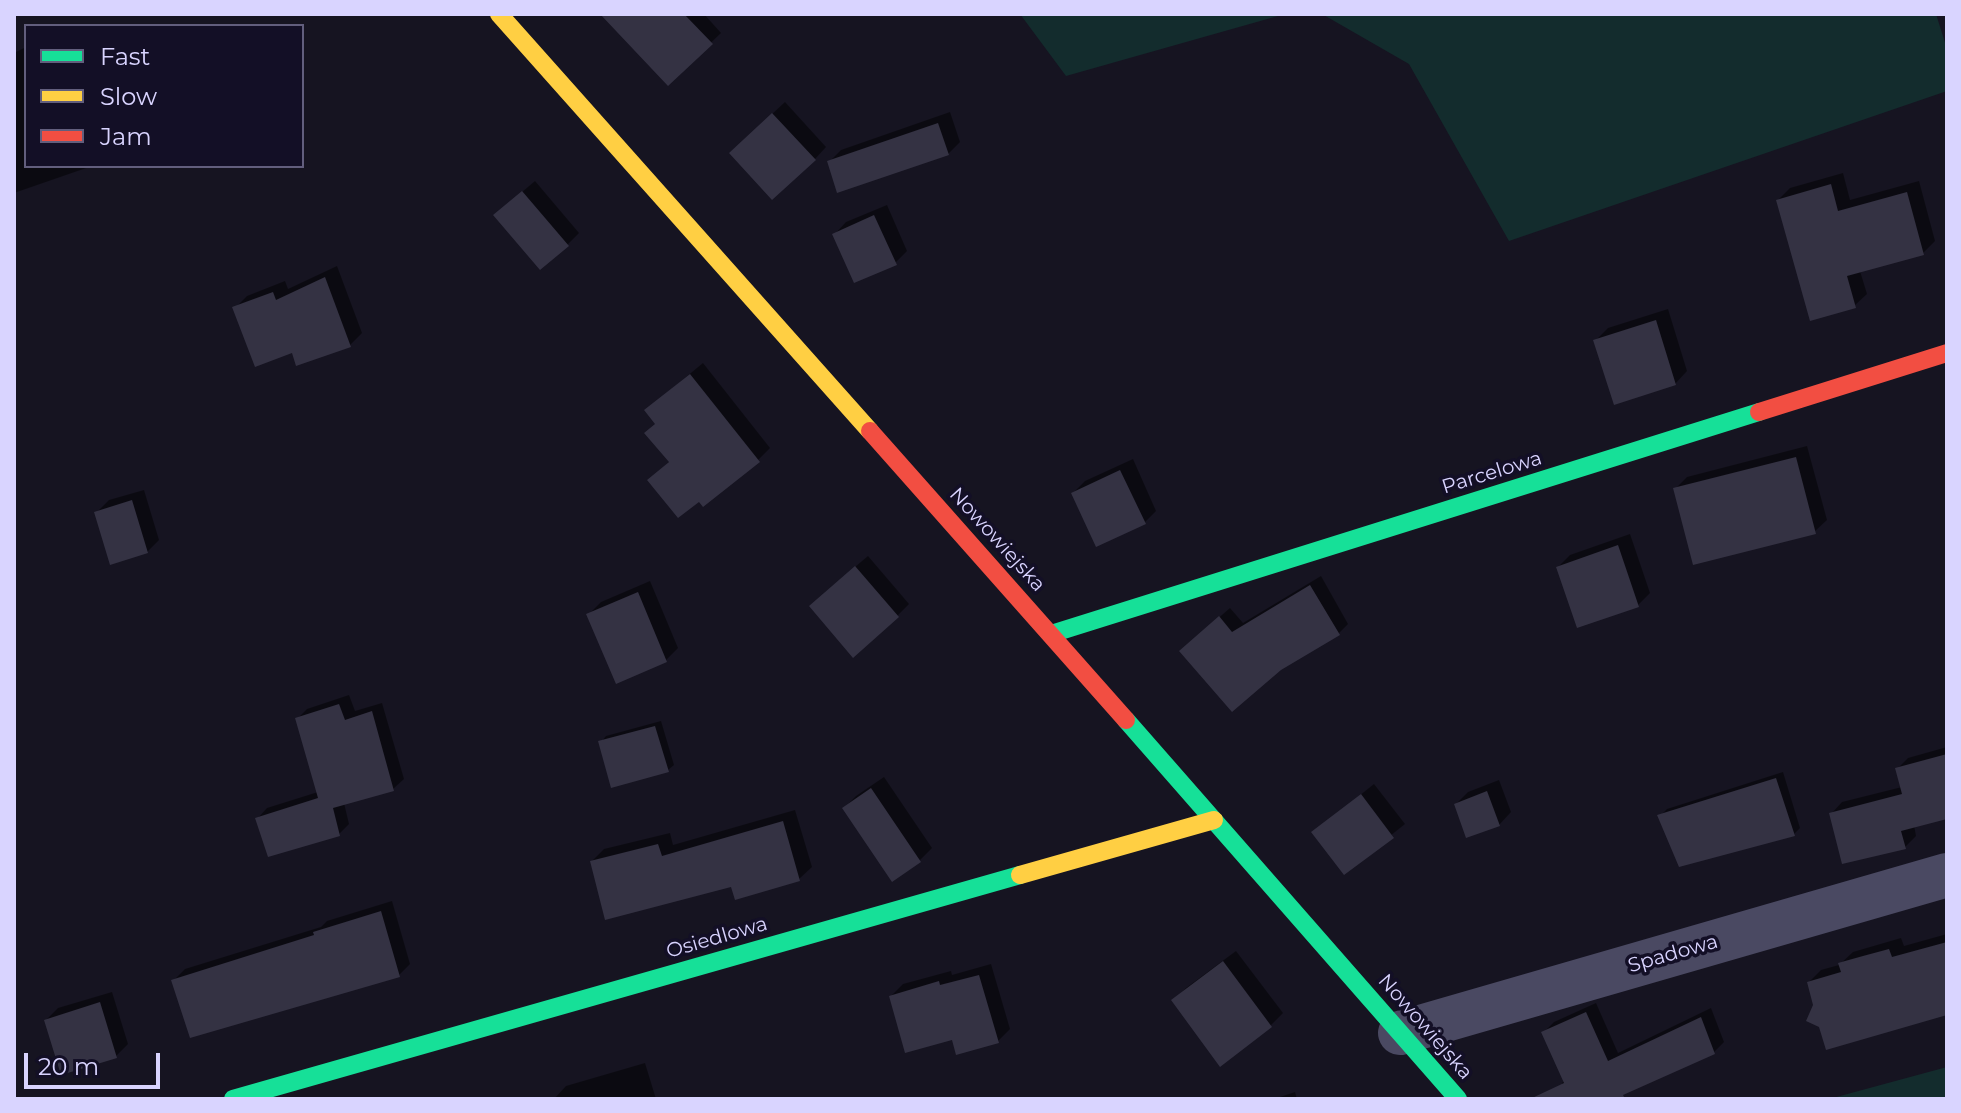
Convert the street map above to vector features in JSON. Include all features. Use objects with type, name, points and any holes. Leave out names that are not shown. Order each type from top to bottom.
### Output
[{"type":"street","name":"Nowowiejska","points":[[499,14],[1051,634],[1458,1099]]},
{"type":"street","name":"Parcelowa","points":[[1051,634],[1947,353]]},
{"type":"street","name":"Osiedlowa","points":[[233,1099],[1214,820]]},
{"type":"street","name":"Spadowa","points":[[1400,1033],[1947,875]]},
{"type":"green space","points":[[1020,14],[1285,14],[1066,76]]},
{"type":"green space","points":[[1322,14],[1936,14],[1947,49],[1947,91],[1509,241],[1409,64]]},
{"type":"green space","points":[[1947,1067],[1947,1099],[1829,1099]]},
{"type":"building","points":[[600,14],[684,14],[713,44],[668,86]]},
{"type":"building","points":[[772,113],[816,160],[772,200],[729,153]]},
{"type":"building","points":[[938,123],[949,155],[837,193],[827,161]]},
{"type":"building","points":[[1831,184],[1838,211],[1907,192],[1924,255],[1847,276],[1856,308],[1810,321],[1776,200]]},
{"type":"building","points":[[522,191],[569,246],[540,270],[493,215]]},
{"type":"building","points":[[874,215],[897,265],[854,283],[832,234]]},
{"type":"building","points":[[325,277],[351,347],[296,366],[292,353],[255,367],[232,307],[273,292],[276,300]]},
{"type":"building","points":[[1656,320],[1676,385],[1614,405],[1593,340]]},
{"type":"building","points":[[690,374],[760,462],[703,507],[699,502],[678,518],[647,480],[669,462],[644,433],[655,424],[644,410]]},
{"type":"building","points":[[1796,457],[1816,534],[1693,565],[1673,488]]},
{"type":"building","points":[[1120,470],[1146,524],[1096,547],[1071,493]]},
{"type":"building","points":[[132,500],[148,553],[110,565],[94,512]]},
{"type":"building","points":[[1618,545],[1639,607],[1577,628],[1556,567]]},
{"type":"building","points":[[855,566],[899,617],[853,658],[809,606]]},
{"type":"building","points":[[1310,585],[1340,635],[1281,670],[1232,712],[1179,651],[1219,616],[1232,632]]},
{"type":"building","points":[[638,592],[667,662],[616,684],[586,614]]},
{"type":"building","points":[[339,704],[345,720],[372,711],[394,791],[333,808],[340,836],[268,857],[255,818],[318,798],[295,718]]},
{"type":"building","points":[[655,726],[669,772],[611,788],[598,741]]},
{"type":"building","points":[[1947,754],[1947,819],[1901,831],[1906,849],[1842,864],[1829,813],[1902,794],[1895,768]]},
{"type":"building","points":[[1776,778],[1795,836],[1679,867],[1657,815]]},
{"type":"building","points":[[871,788],[921,862],[892,882],[842,808]]},
{"type":"building","points":[[1487,791],[1500,826],[1466,838],[1454,804]]},
{"type":"building","points":[[1361,794],[1394,838],[1344,875],[1311,832]]},
{"type":"building","points":[[783,821],[800,881],[735,900],[731,887],[605,920],[590,861],[658,844],[662,856]]},
{"type":"building","points":[[381,911],[400,977],[190,1038],[171,980]]},
{"type":"building","points":[[1947,942],[1947,1015],[1826,1050],[1819,1027],[1806,1021],[1813,1005],[1807,982],[1841,972],[1838,963],[1889,949],[1892,957]]},
{"type":"building","points":[[1223,961],[1272,1027],[1220,1067],[1171,1000]]},
{"type":"building","points":[[979,975],[999,1043],[956,1055],[952,1040],[905,1053],[889,996],[939,981],[940,985]]},
{"type":"building","points":[[100,1002],[117,1058],[61,1075],[44,1020]]},
{"type":"building","points":[[1586,1012],[1608,1061],[1701,1017],[1715,1054],[1623,1095],[1625,1099],[1530,1099],[1564,1083],[1541,1032]]},
{"type":"traffic: fast","points":[[1051,634],[1759,412]]},
{"type":"traffic: fast","points":[[1126,720],[1458,1099]]},
{"type":"traffic: fast","points":[[233,1099],[1020,875]]},
{"type":"traffic: slow","points":[[499,14],[870,431]]},
{"type":"traffic: slow","points":[[1020,875],[1214,820]]},
{"type":"traffic: jam","points":[[1759,412],[1947,353]]},
{"type":"traffic: jam","points":[[870,431],[1126,720]]}]
